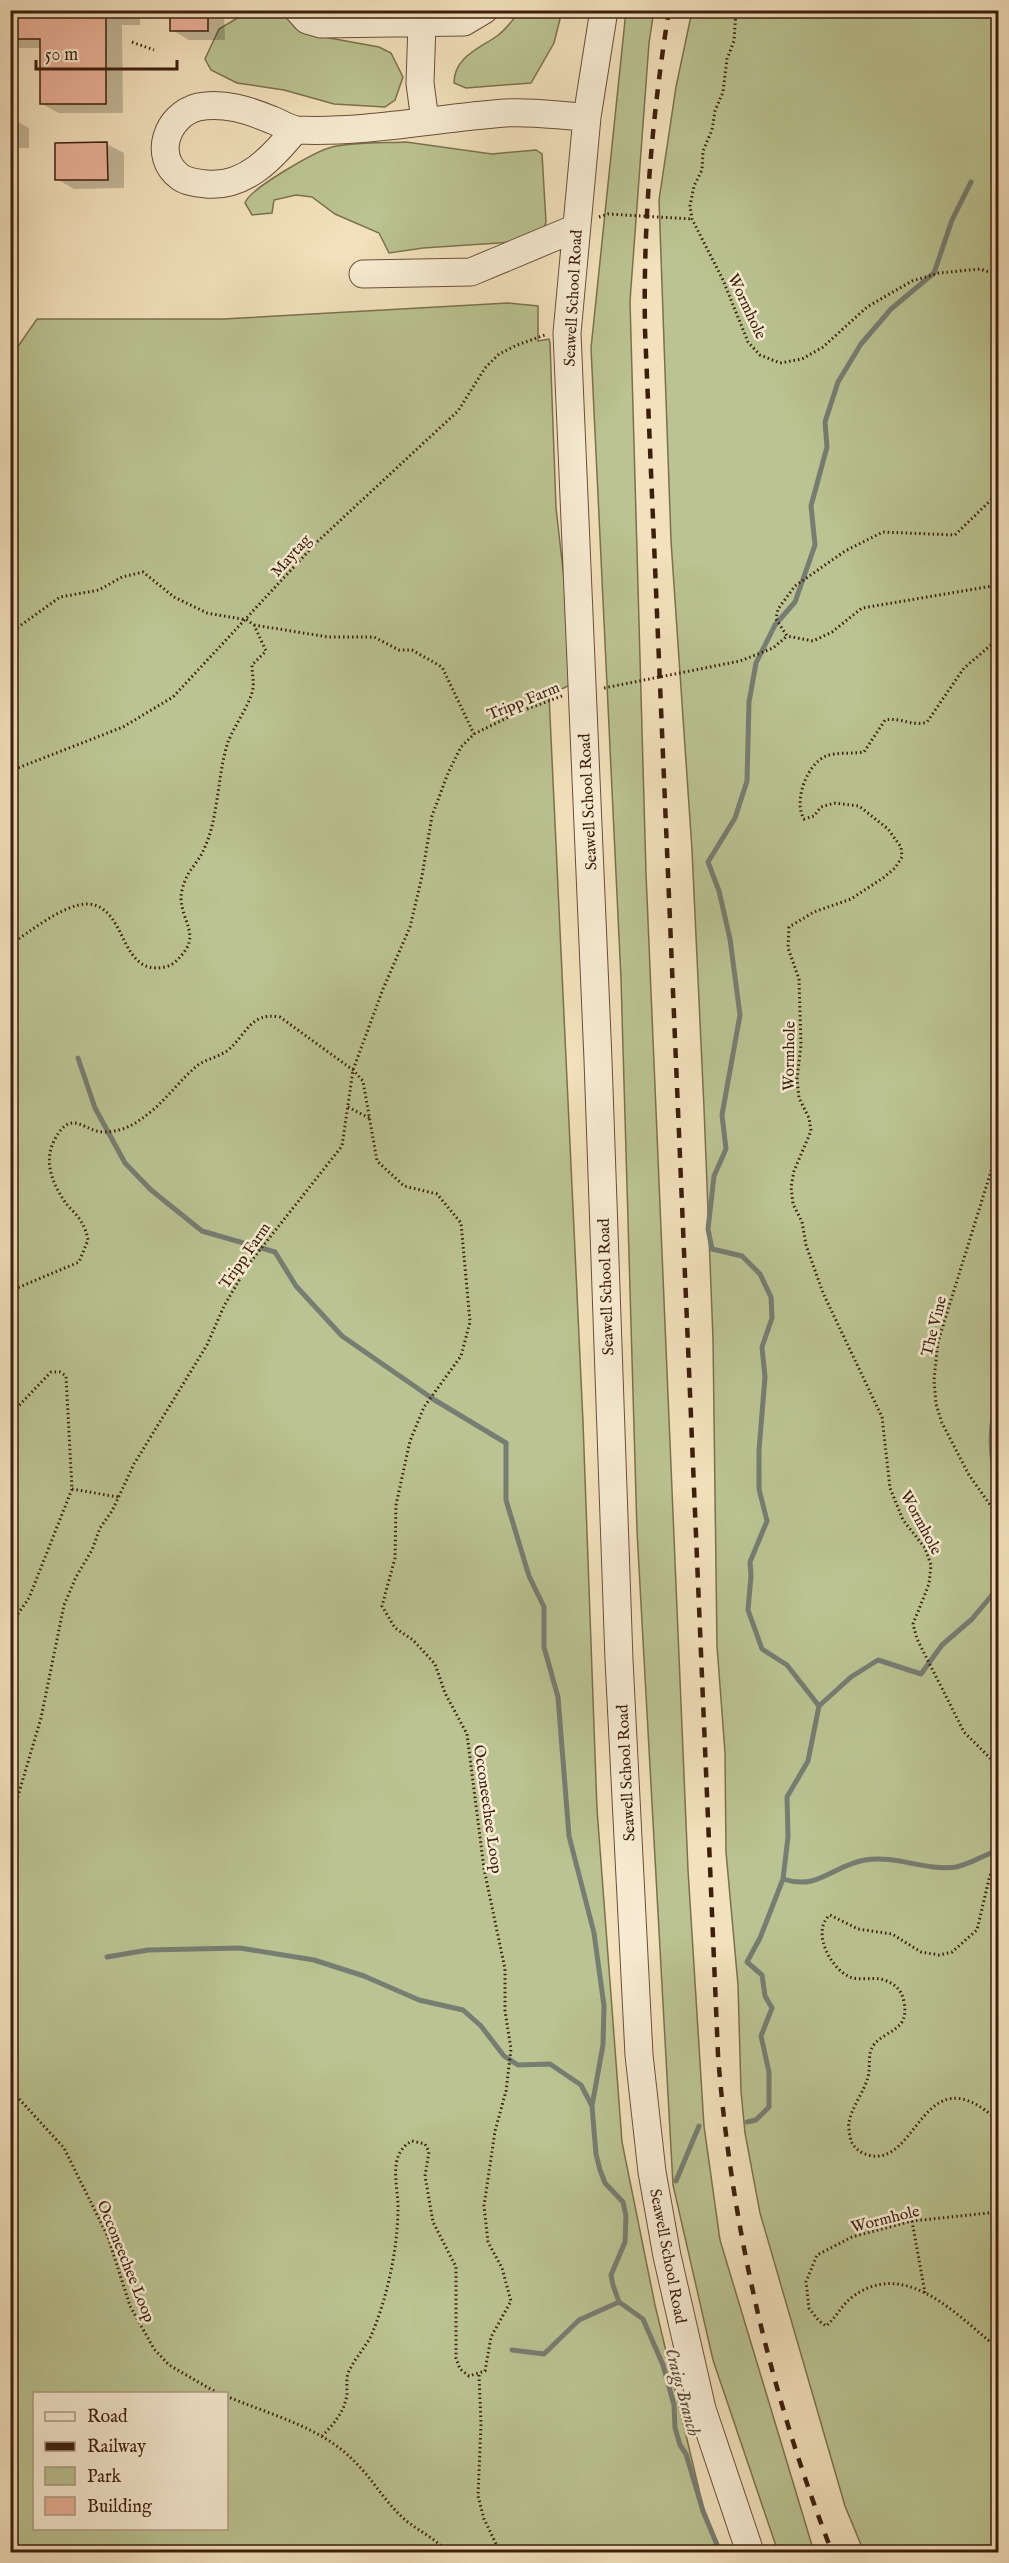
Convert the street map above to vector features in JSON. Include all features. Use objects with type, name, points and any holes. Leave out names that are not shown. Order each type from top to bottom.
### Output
[{"type":"street","points":[[298,10],[307,20],[321,24],[464,22],[484,10]]},
{"type":"street","name":"Seawell School Road","points":[[604,10],[587,117],[567,333],[598,1060],[619,1660],[639,2055],[652,2172],[671,2277],[702,2409],[750,2553]]},
{"type":"street","points":[[422,24],[420,83],[425,121]]},
{"type":"street","points":[[295,130],[425,121],[508,112],[587,117]]},
{"type":"street","points":[[363,274],[471,272],[576,228]]},
{"type":"path","name":"Wormhole","points":[[735,10],[734,41],[727,59],[723,92],[703,151],[702,170],[694,186],[690,206],[692,219],[723,280],[748,342],[759,355],[780,363],[802,359],[823,347],[867,307],[912,281],[939,273],[980,269],[999,274]]},
{"type":"path","points":[[132,42],[154,50]]},
{"type":"path","points":[[576,228],[608,214],[692,219]]},
{"type":"path","name":"Maytag","points":[[10,771],[123,727],[173,697],[318,541],[458,411],[485,368],[499,354],[545,335],[567,333]]},
{"type":"path","points":[[999,493],[955,535],[883,532],[845,551],[795,586],[785,597],[776,619],[787,636],[813,641],[832,632],[847,617],[862,608],[999,585]]},
{"type":"path","points":[[10,633],[60,597],[99,590],[122,578],[143,572],[174,597],[207,613],[247,620],[254,625],[266,651],[252,665],[253,690],[228,743],[205,848],[187,876],[181,896],[183,914],[190,931],[190,947],[166,967],[150,967],[134,959],[116,924],[105,911],[87,904],[71,908],[43,922],[10,945]]},
{"type":"path","name":"Tripp Farm","points":[[254,625],[328,637],[374,637],[399,650],[412,650],[442,667],[474,734]]},
{"type":"path","name":"Tripp Farm","points":[[10,1823],[40,1718],[64,1605],[75,1577],[134,1464],[207,1345],[224,1306],[248,1265],[342,1146],[353,1070],[383,988],[410,927],[422,876],[432,816],[448,773],[461,747],[474,734],[553,697],[659,680],[740,661],[773,648],[787,636]]},
{"type":"path","name":"Wormhole","points":[[999,639],[964,668],[927,722],[918,725],[897,717],[885,720],[864,752],[832,754],[822,758],[813,767],[803,785],[799,804],[804,819],[814,816],[821,807],[834,803],[859,806],[888,829],[901,847],[902,857],[896,868],[851,899],[798,920],[789,927],[787,936],[799,979],[801,1045],[797,1079],[799,1098],[809,1118],[811,1131],[794,1171],[791,1188],[793,1204],[802,1222],[806,1245],[823,1293],[882,1417],[890,1488],[903,1520],[925,1548],[931,1565],[929,1584],[914,1624],[917,1639],[964,1732],[990,1758],[997,1775],[996,1794],[999,1800]]},
{"type":"path","name":"Occoneechee Loop","points":[[10,1291],[79,1262],[88,1240],[82,1222],[65,1202],[50,1177],[49,1154],[55,1138],[65,1126],[75,1122],[103,1132],[130,1128],[167,1098],[198,1065],[227,1051],[252,1022],[267,1015],[280,1017],[353,1070],[363,1082],[377,1161],[404,1186],[437,1194],[461,1223],[470,1322],[461,1356],[424,1407],[410,1441],[396,1505],[395,1558],[382,1606],[395,1628],[413,1640],[435,1664],[445,1693],[467,1734],[484,1869],[505,1969],[505,2012],[511,2049],[506,2091],[488,2169],[484,2206],[488,2242],[502,2268],[511,2301],[491,2337],[489,2360],[485,2371],[478,2375]]},
{"type":"path","points":[[348,1107],[371,1119]]},
{"type":"path","name":"The Vine","points":[[999,1130],[992,1168],[938,1342],[934,1380],[936,1404],[942,1423],[969,1475],[999,1516]]},
{"type":"path","points":[[10,1415],[51,1372],[60,1372],[66,1376],[72,1489],[29,1598],[13,1621],[10,1633]]},
{"type":"path","points":[[72,1489],[118,1497]]},
{"type":"path","points":[[998,1854],[988,1879],[977,1930],[952,1952],[939,1955],[921,1952],[892,1934],[858,1929],[830,1915],[822,1925],[821,1935],[830,1957],[841,1971],[850,1978],[877,1977],[891,1982],[903,1993],[906,2009],[903,2021],[898,2027],[875,2043],[869,2053],[869,2074],[849,2123],[851,2140],[860,2152],[873,2156],[887,2153],[905,2141],[923,2116],[942,2101],[967,2099],[999,2121]]},
{"type":"path","name":"Occoneechee Loop","points":[[10,2089],[64,2148],[108,2237],[129,2306],[154,2349],[169,2365],[216,2392]]},
{"type":"path","points":[[322,2436],[338,2419],[346,2397],[348,2372],[370,2337],[383,2300],[396,2249],[399,2209],[397,2158],[402,2146],[412,2141],[425,2144],[429,2152],[425,2176],[433,2222],[456,2266],[456,2358],[460,2369],[469,2376],[478,2375],[481,2424],[478,2496],[484,2519],[500,2553]]},
{"type":"path","name":"Wormhole","points":[[999,2212],[912,2221],[852,2237],[817,2255],[806,2282],[809,2308],[826,2326],[851,2298],[876,2283],[898,2283],[925,2293],[988,2340],[999,2345]]},
{"type":"path","points":[[912,2221],[925,2293]]},
{"type":"path","points":[[228,2397],[322,2436],[353,2459],[390,2506],[412,2528],[441,2545],[447,2553]]},
{"type":"green space","points":[[654,10],[649,43],[630,301],[646,873],[688,1870],[704,2126],[720,2240],[814,2552],[778,2552],[713,2360],[673,2185],[637,1531],[621,979],[591,348],[626,11]]},
{"type":"green space","points":[[249,11],[282,11],[324,37],[379,47],[391,53],[403,77],[395,100],[385,107],[334,104],[284,90],[237,83],[211,70],[205,59],[219,29]]},
{"type":"green space","points":[[520,11],[562,11],[554,43],[531,83],[466,88],[454,83],[458,66],[463,60],[500,34]]},
{"type":"green space","points":[[692,11],[998,11],[998,2552],[864,2552],[845,2506],[760,2213],[745,2133],[741,2091],[738,1985],[726,1852],[725,1753],[717,1646],[713,1339],[704,1108],[692,850],[671,541],[659,200],[676,87]]},
{"type":"green space","points":[[406,142],[492,154],[536,150],[542,154],[546,222],[542,235],[531,241],[423,248],[389,253],[379,233],[335,214],[312,197],[296,195],[274,200],[272,213],[252,215],[245,203],[270,180],[324,150],[350,144]]},
{"type":"green space","points":[[508,303],[538,306],[538,341],[549,339],[556,508],[568,614],[572,684],[549,695],[583,1422],[597,1809],[622,2142],[655,2305],[705,2515],[721,2552],[11,2552],[10,345],[19,345],[37,319],[223,319]]},
{"type":"building","points":[[10,10],[106,10],[106,104],[40,104],[40,39],[10,39]]},
{"type":"building","points":[[170,10],[208,10],[208,31],[170,31]]},
{"type":"building","points":[[107,142],[108,180],[55,180],[55,143]]},
{"type":"waterway","points":[[819,1706],[787,1665],[762,1649],[748,1610],[750,1562],[767,1521],[759,1489],[759,1450],[765,1377],[762,1347],[772,1318],[771,1297],[760,1274],[742,1256],[712,1249],[708,1229],[714,1176],[726,1149],[722,1115],[740,1015],[730,939],[719,891],[708,862],[735,818],[747,781],[749,702],[756,663],[775,625],[795,602],[815,545],[811,506],[827,447],[825,422],[838,382],[861,344],[891,309],[934,273],[952,220],[971,182]]},
{"type":"waterway","points":[[78,1058],[95,1108],[125,1163],[151,1190],[202,1231],[275,1252],[296,1286],[342,1336],[433,1399],[506,1443],[506,1500],[529,1576],[544,1607],[544,1647],[558,1697],[569,1836],[594,1933],[604,2006],[603,2045],[592,2106]]},
{"type":"waterway","points":[[998,1403],[991,1433],[993,1466],[998,1486]]},
{"type":"waterway","points":[[747,2122],[756,2120],[769,2107],[769,2072],[761,2036],[772,2008],[765,1996],[762,1975],[747,1962],[760,1938],[783,1879],[788,1837],[787,1797],[808,1761],[819,1706],[851,1677],[878,1660],[921,1674],[942,1645],[972,1619],[997,1589],[997,1548]]},
{"type":"waterway","points":[[783,1879],[796,1882],[816,1880],[854,1863],[877,1859],[933,1867],[956,1867],[998,1850]]},
{"type":"waterway","name":"Craigs Branch","points":[[107,1957],[148,1950],[240,1948],[314,1960],[364,1976],[419,2000],[463,2010],[481,2026],[504,2056],[518,2065],[550,2064],[581,2085],[592,2106],[596,2154],[600,2170],[605,2183],[623,2202],[626,2216],[625,2242],[611,2275],[613,2285],[619,2302],[643,2319],[663,2365],[674,2405],[675,2428],[680,2445],[686,2454],[703,2511],[720,2552]]},
{"type":"waterway","points":[[676,2181],[699,2126]]},
{"type":"waterway","points":[[512,2350],[544,2354],[579,2320],[619,2302]]},
{"type":"railway","points":[[669,10],[650,169],[645,330],[718,2055],[733,2182],[743,2245],[757,2308],[790,2431],[832,2552]]}]
